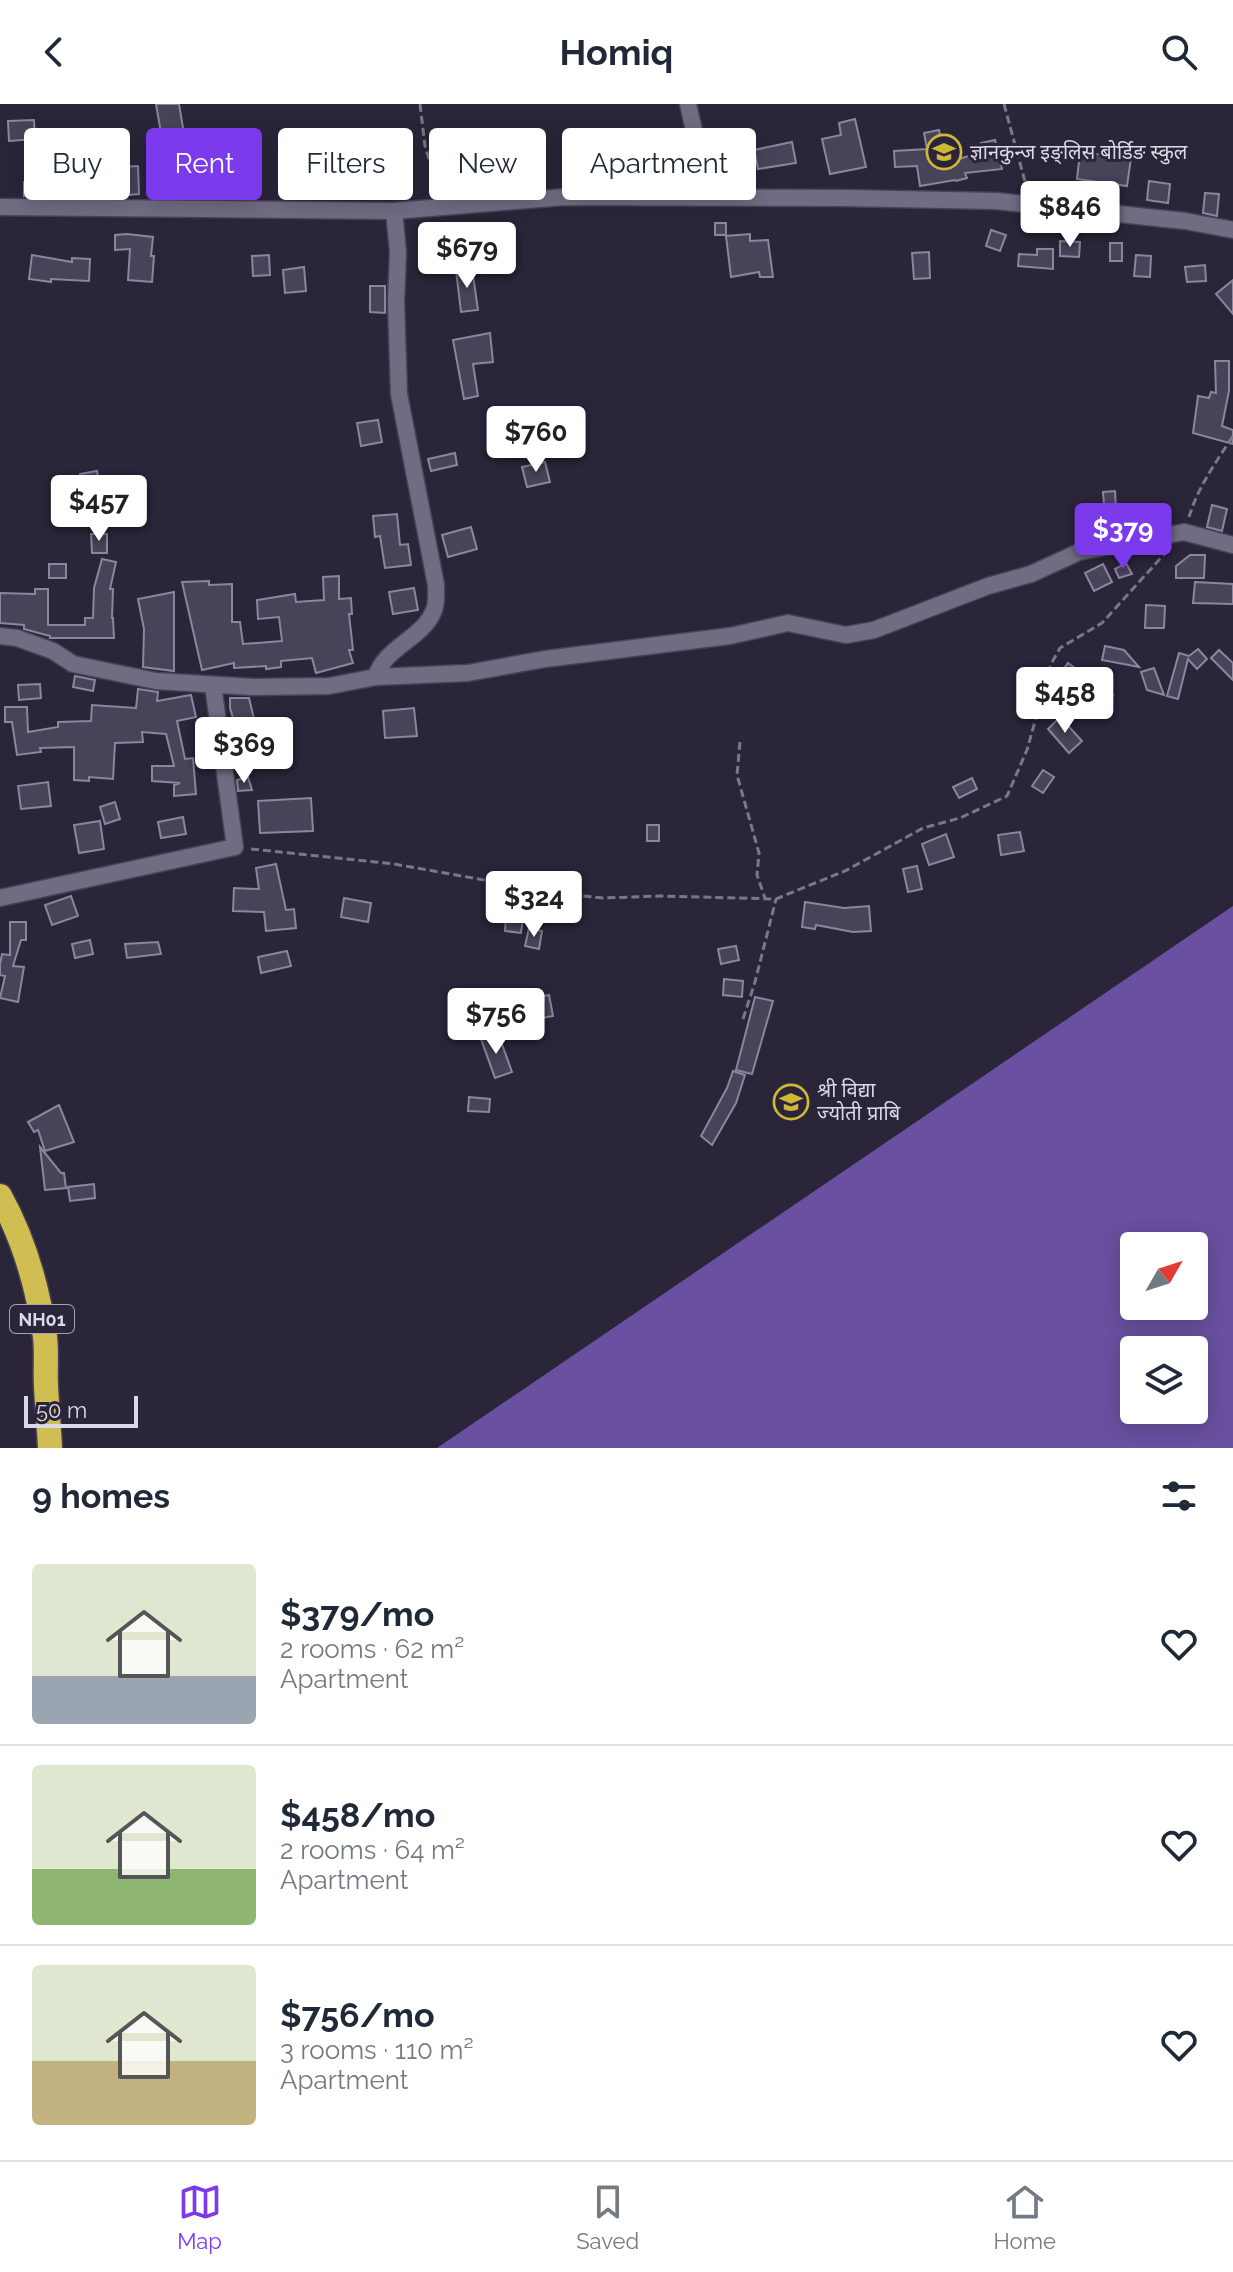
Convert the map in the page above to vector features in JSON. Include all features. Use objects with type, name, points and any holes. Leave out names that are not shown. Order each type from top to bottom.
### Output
[{"type":"highway","name":"NH01","points":[[0,1196],[25,1253],[46,1340],[50,1448]]},
{"type":"street","points":[[688,104],[693,128]]},
{"type":"street","points":[[0,207],[394,211],[562,197]]},
{"type":"street","points":[[756,198],[981,200],[1185,221],[1233,230]]},
{"type":"street","points":[[376,677],[391,655],[429,620],[435,607],[436,585],[399,394],[398,252],[394,211]]},
{"type":"street","points":[[0,636],[17,638],[53,651],[73,664],[156,681],[253,687],[329,686],[376,677],[468,673],[545,659],[730,636],[788,623],[846,635],[874,630],[988,586],[1031,574],[1079,552],[1184,532],[1233,545]]},
{"type":"street","points":[[0,898],[235,847],[213,685]]},
{"type":"path","points":[[420,104],[425,146],[444,206]]},
{"type":"path","points":[[1004,104],[1031,204]]},
{"type":"path","points":[[235,847],[394,864],[563,894],[603,898],[776,899],[847,870],[923,828],[960,818],[1007,796],[1027,750],[1051,664],[1060,648],[1102,623],[1184,532],[1193,503],[1233,436]]},
{"type":"path","points":[[740,742],[737,775],[759,853],[757,875],[765,898]]},
{"type":"path","points":[[743,1019],[776,899]]},
{"type":"shaded area","points":[[1233,906],[1233,1448],[437,1448]]},
{"type":"building","points":[[156,104],[179,104],[183,128],[160,128]]},
{"type":"building","points":[[855,119],[866,167],[830,174],[822,139],[841,135],[839,123]]},
{"type":"building","points":[[34,120],[34,128],[24,128],[24,140],[9,141],[8,121]]},
{"type":"building","points":[[939,130],[946,163],[975,154],[974,148],[981,146],[981,143],[995,140],[1002,169],[965,173],[967,178],[920,186],[917,166],[895,167],[894,151],[927,149],[924,133]]},
{"type":"building","points":[[792,142],[796,163],[758,169],[756,150]]},
{"type":"building","points":[[1080,152],[1131,158],[1127,186],[1077,179]]},
{"type":"building","points":[[130,166],[138,166],[139,194],[130,195]]},
{"type":"building","points":[[1149,181],[1170,184],[1168,203],[1147,200]]},
{"type":"building","points":[[1205,193],[1219,194],[1217,216],[1203,213]]},
{"type":"building","points":[[715,223],[726,223],[726,235],[715,235]]},
{"type":"building","points":[[991,230],[1006,235],[1000,251],[986,246]]},
{"type":"building","points":[[750,234],[750,241],[768,240],[773,277],[760,277],[759,272],[731,277],[726,236]]},
{"type":"building","points":[[115,235],[153,237],[152,282],[128,280],[130,249],[115,250]]},
{"type":"building","points":[[464,236],[481,236],[482,252],[465,253]]},
{"type":"building","points":[[1060,241],[1080,242],[1079,257],[1060,256]]},
{"type":"building","points":[[1110,243],[1122,243],[1122,261],[1110,261]]},
{"type":"building","points":[[1037,249],[1053,249],[1053,269],[1018,266],[1019,254],[1037,255]]},
{"type":"building","points":[[929,252],[930,278],[914,279],[912,253]]},
{"type":"building","points":[[32,255],[72,262],[72,258],[90,259],[89,281],[29,279]]},
{"type":"building","points":[[269,255],[270,275],[253,276],[252,256]]},
{"type":"building","points":[[1136,255],[1151,256],[1150,277],[1134,276]]},
{"type":"building","points":[[1205,265],[1206,281],[1187,282],[1185,267]]},
{"type":"building","points":[[304,267],[306,291],[285,293],[283,270]]},
{"type":"building","points":[[472,268],[478,310],[461,312],[456,270]]},
{"type":"building","points":[[1233,280],[1233,314],[1216,294]]},
{"type":"building","points":[[370,286],[385,286],[385,313],[370,312]]},
{"type":"building","points":[[490,333],[493,362],[473,364],[478,396],[464,399],[453,340]]},
{"type":"building","points":[[1215,361],[1229,361],[1229,391],[1222,426],[1233,430],[1233,444],[1193,433],[1198,396],[1209,398],[1211,392],[1216,393]]},
{"type":"building","points":[[378,420],[382,442],[361,446],[357,423]]},
{"type":"building","points":[[455,453],[457,465],[431,471],[428,459]]},
{"type":"building","points":[[545,462],[550,482],[527,487],[522,467]]},
{"type":"building","points":[[97,471],[101,493],[84,496],[80,474]]},
{"type":"building","points":[[1115,491],[1117,529],[1106,529],[1103,492]]},
{"type":"building","points":[[1212,505],[1227,509],[1222,531],[1207,527]]},
{"type":"building","points":[[397,514],[400,545],[408,544],[411,565],[385,568],[380,536],[375,537],[373,516]]},
{"type":"building","points":[[471,527],[477,549],[448,557],[442,535]]},
{"type":"building","points":[[91,534],[107,534],[107,553],[92,553]]},
{"type":"building","points":[[1190,555],[1205,555],[1204,578],[1176,578],[1176,566]]},
{"type":"building","points":[[102,559],[116,562],[110,589],[113,589],[114,638],[50,638],[24,629],[24,625],[0,623],[0,593],[35,594],[35,589],[48,589],[48,625],[85,625],[85,618],[93,618],[94,588]]},
{"type":"building","points":[[1126,563],[1132,574],[1119,578],[1115,569]]},
{"type":"building","points":[[49,564],[66,564],[66,578],[49,578]]},
{"type":"building","points":[[1103,564],[1112,582],[1094,591],[1085,573]]},
{"type":"building","points":[[339,576],[339,599],[351,598],[352,614],[349,614],[353,650],[349,650],[353,663],[316,673],[312,658],[281,661],[281,667],[266,669],[266,666],[234,668],[234,663],[202,670],[182,582],[232,584],[232,622],[240,622],[243,644],[282,641],[279,617],[258,619],[257,600],[295,594],[296,602],[324,600],[323,577]]},
{"type":"building","points":[[1195,582],[1233,584],[1233,604],[1193,603]]},
{"type":"building","points":[[414,588],[418,610],[393,614],[389,592]]},
{"type":"building","points":[[174,592],[174,671],[143,667],[144,629],[138,599]]},
{"type":"building","points":[[1146,605],[1165,606],[1164,628],[1145,628]]},
{"type":"building","points":[[1105,646],[1124,650],[1139,667],[1102,660]]},
{"type":"building","points":[[1198,649],[1207,659],[1197,669],[1188,659],[1178,699],[1167,696],[1179,653],[1189,656]]},
{"type":"building","points":[[1219,650],[1233,663],[1233,680],[1211,658]]},
{"type":"building","points":[[1068,663],[1112,694],[1066,691],[1063,696],[1051,687]]},
{"type":"building","points":[[1154,668],[1164,695],[1147,690],[1141,672]]},
{"type":"building","points":[[75,676],[95,680],[93,691],[73,687]]},
{"type":"building","points":[[40,684],[41,698],[19,700],[18,685]]},
{"type":"building","points":[[138,689],[158,692],[157,701],[191,695],[196,717],[177,721],[185,759],[193,758],[196,794],[174,796],[174,785],[180,783],[152,781],[152,766],[174,766],[166,734],[142,732],[143,742],[115,743],[113,779],[89,777],[89,781],[74,780],[74,747],[40,748],[41,752],[17,755],[12,722],[5,722],[5,707],[27,707],[28,732],[58,727],[58,722],[91,721],[92,705],[136,708]]},
{"type":"building","points":[[230,698],[249,698],[254,719],[248,721],[252,757],[234,758],[230,729],[236,728]]},
{"type":"building","points":[[414,708],[417,736],[385,738],[383,711]]},
{"type":"building","points":[[1060,717],[1082,741],[1069,753],[1048,729]]},
{"type":"building","points":[[1043,770],[1054,777],[1043,793],[1032,786]]},
{"type":"building","points":[[248,777],[252,790],[238,791],[237,780]]},
{"type":"building","points":[[972,778],[977,789],[959,798],[953,787]]},
{"type":"building","points":[[48,782],[51,806],[21,809],[18,786]]},
{"type":"building","points":[[311,798],[313,831],[260,833],[258,801]]},
{"type":"building","points":[[115,802],[120,819],[105,824],[100,807]]},
{"type":"building","points":[[183,817],[186,834],[161,838],[158,822]]},
{"type":"building","points":[[100,821],[104,849],[79,853],[74,825]]},
{"type":"building","points":[[647,825],[659,825],[659,841],[647,841]]},
{"type":"building","points":[[1020,832],[1024,851],[1001,855],[998,835]]},
{"type":"building","points":[[946,834],[954,857],[929,865],[922,844]]},
{"type":"building","points":[[276,864],[286,910],[294,909],[296,928],[266,931],[264,912],[233,911],[234,888],[259,889],[256,868]]},
{"type":"building","points":[[917,866],[922,889],[908,892],[903,869]]},
{"type":"building","points":[[71,896],[78,916],[52,925],[45,905]]},
{"type":"building","points":[[344,898],[371,903],[368,922],[341,917]]},
{"type":"building","points":[[805,902],[844,908],[869,906],[871,931],[853,932],[816,925],[815,929],[802,927]]},
{"type":"building","points":[[506,917],[523,919],[521,933],[505,931]]},
{"type":"building","points":[[10,922],[26,922],[26,940],[21,940],[13,966],[24,967],[18,1002],[0,998],[5,976],[0,975],[0,964],[2,954],[10,955]]},
{"type":"building","points":[[529,928],[542,931],[539,949],[525,946]]},
{"type":"building","points":[[90,940],[93,954],[75,958],[72,944]]},
{"type":"building","points":[[158,942],[161,954],[127,958],[125,944]]},
{"type":"building","points":[[736,946],[739,960],[721,964],[718,949]]},
{"type":"building","points":[[287,951],[291,966],[261,973],[258,957]]},
{"type":"building","points":[[724,979],[743,981],[742,997],[723,995]]},
{"type":"building","points":[[549,995],[553,1016],[525,1021],[521,1000]]},
{"type":"building","points":[[755,997],[773,1001],[752,1074],[736,1070]]},
{"type":"building","points":[[498,1033],[512,1072],[495,1078],[481,1039]]},
{"type":"building","points":[[733,1071],[745,1075],[736,1103],[712,1145],[701,1136]]},
{"type":"building","points":[[469,1097],[490,1099],[489,1112],[468,1111]]},
{"type":"building","points":[[59,1105],[74,1142],[45,1151],[38,1130],[34,1132],[28,1122]]},
{"type":"building","points":[[40,1147],[64,1173],[66,1188],[45,1190]]},
{"type":"building","points":[[94,1184],[95,1198],[70,1201],[68,1187]]},
{"type":"place","name":"ज्ञानकुन्ज इङ्लिस बोर्डिङ स्कुल","points":[[944,152]]},
{"type":"place","name":"श्री विद्या ज्योती प्राबि","points":[[791,1102]]}]
